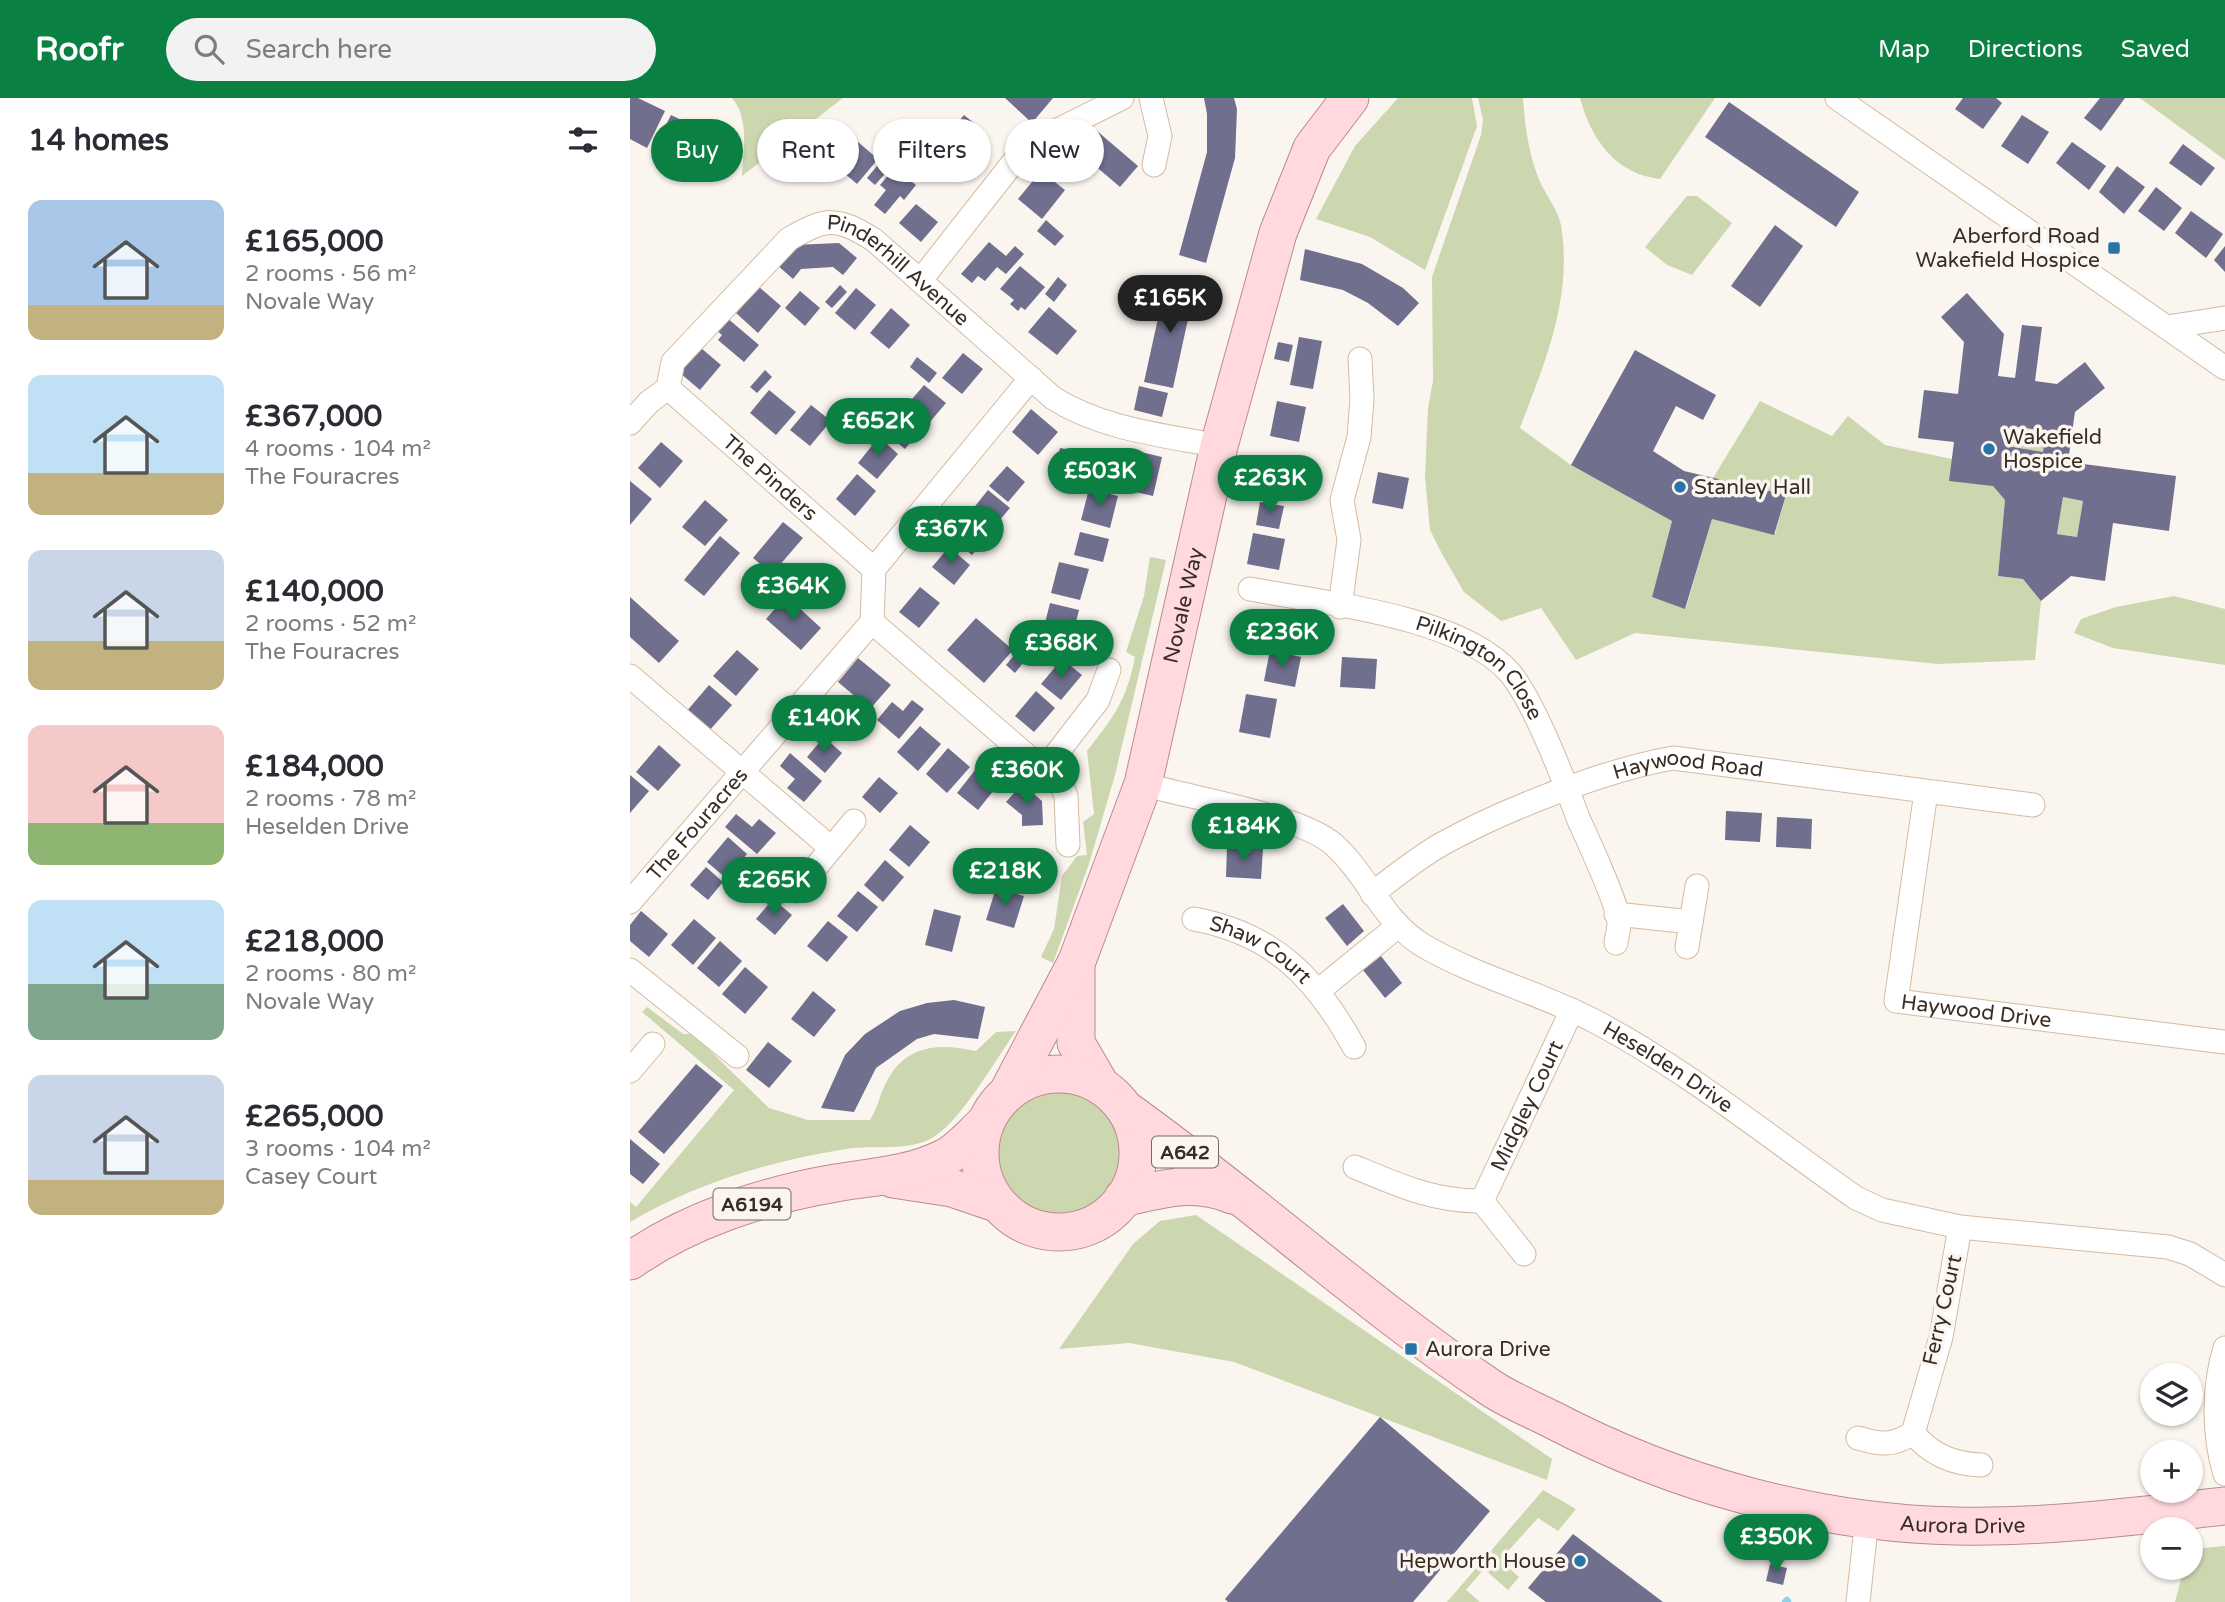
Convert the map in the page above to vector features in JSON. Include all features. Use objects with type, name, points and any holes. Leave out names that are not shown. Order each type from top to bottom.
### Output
[{"type":"main road","name":"Novale Way","points":[[1008,1092],[1077,961],[1143,784],[1219,446],[1278,233],[1312,148],[1350,98]]},
{"type":"main road","name":"Novale Way","points":[[1077,961],[1074,994],[1076,1043],[1113,1097]]},
{"type":"main road","name":"A6194","points":[[630,1261],[701,1223],[770,1197],[831,1184],[885,1178],[946,1157],[985,1123],[1008,1092],[1020,1084],[1045,1075],[1072,1075],[1113,1097],[1137,1142],[1137,1162],[1123,1198],[1102,1219],[1087,1227],[1054,1232],[1019,1222],[996,1203],[952,1188],[885,1178]]},
{"type":"main road","name":"Aurora Drive","points":[[1113,1097],[1387,1313],[1494,1390],[1601,1445],[1734,1494],[1867,1518],[1955,1526],[2067,1523],[2225,1506]]},
{"type":"main road","name":"A6194","points":[[985,1123],[980,1141],[980,1160],[984,1179],[996,1203]]},
{"type":"main road","name":"Aurora Drive","points":[[1123,1198],[1174,1186],[1193,1185],[1217,1189],[1242,1199]]},
{"type":"street","points":[[920,281],[1026,146],[1122,98]]},
{"type":"street","points":[[1151,98],[1160,136],[1154,164]]},
{"type":"street","points":[[1837,98],[2225,368]]},
{"type":"street","name":"Pinderhill Avenue","points":[[668,388],[673,362],[789,239],[810,227],[845,222],[874,240],[1053,398],[1092,418],[1219,446]]},
{"type":"street","points":[[2167,327],[2225,318]]},
{"type":"street","points":[[1340,607],[1349,540],[1342,500],[1359,437],[1362,399],[1360,359]]},
{"type":"street","points":[[1031,379],[874,569],[872,622],[1062,786],[1066,796],[1068,845]]},
{"type":"street","points":[[630,424],[649,402],[668,388]]},
{"type":"street","name":"The Pinders","points":[[668,388],[874,569]]},
{"type":"street","name":"Pilkington Close","points":[[1250,589],[1406,620],[1451,634],[1478,647],[1510,674],[1531,710],[1567,789],[1616,914]]},
{"type":"street","name":"The Fouracres","points":[[630,902],[872,622]]},
{"type":"street","points":[[1044,769],[1098,700],[1109,670]]},
{"type":"street","points":[[630,676],[831,848]]},
{"type":"street","name":"Haywood Road","points":[[1372,894],[1441,844],[1567,789],[1643,763],[1674,758],[2033,805]]},
{"type":"street","name":"Heselden Drive","points":[[1143,784],[1313,830],[1347,858],[1372,894],[1410,937],[1448,960],[1572,1010],[1655,1057],[1856,1198],[1882,1210],[1960,1227],[2168,1247],[2190,1254],[2225,1275]]},
{"type":"street","name":"Haywood Drive","points":[[1926,792],[1896,1001],[2225,1042]]},
{"type":"street","points":[[796,891],[854,821]]},
{"type":"street","points":[[1687,947],[1697,886]]},
{"type":"street","points":[[1616,914],[1691,922]]},
{"type":"street","points":[[1616,914],[1619,920],[1616,943]]},
{"type":"street","name":"Shaw Court","points":[[1194,919],[1229,926],[1258,940],[1300,972],[1331,1005],[1354,1047]]},
{"type":"street","name":"Shaw Court","points":[[1318,991],[1398,926]]},
{"type":"street","points":[[630,970],[737,1056]]},
{"type":"street","name":"Midgley Court","points":[[1482,1201],[1572,1010]]},
{"type":"street","points":[[630,1071],[653,1044]]},
{"type":"street","points":[[1355,1167],[1410,1191],[1451,1202],[1482,1201],[1524,1254]]},
{"type":"street","name":"Ferry Court","points":[[1913,1433],[1941,1337],[1960,1227]]},
{"type":"street","points":[[2225,1348],[2217,1406],[2225,1474]]},
{"type":"street","points":[[1858,1438],[1885,1446],[1899,1442],[1913,1433],[1942,1457],[1954,1463],[1981,1465]]},
{"type":"street","points":[[1858,1602],[1867,1518]]},
{"type":"green space","points":[[732,98],[843,98],[816,119],[757,119],[757,164],[743,175],[743,119]]},
{"type":"green space","points":[[1398,98],[1472,98],[1477,126],[1425,270],[1370,237],[1316,219],[1355,146]]},
{"type":"green space","points":[[1478,98],[1523,98],[1535,167],[1561,225],[1564,252],[1560,304],[1539,379],[1520,428],[1571,465],[1672,521],[1652,597],[1686,608],[1712,519],[1775,534],[1786,495],[1713,478],[1760,401],[1832,436],[1848,416],[1885,445],[1952,459],[1993,486],[2005,500],[1998,576],[2023,579],[2041,601],[2035,660],[1938,664],[1635,633],[1576,660],[1541,608],[1501,621],[1464,592],[1430,530],[1425,477],[1428,408],[1433,381],[1432,277],[1481,135],[1483,120]]},
{"type":"green space","points":[[1580,98],[1715,98],[1660,179],[1630,170],[1607,152],[1591,127]]},
{"type":"green space","points":[[2139,98],[2225,98],[2225,160],[2144,101]]},
{"type":"green space","points":[[1687,196],[1697,196],[1732,223],[1692,275],[1667,265],[1645,247]]},
{"type":"green space","points":[[2010,426],[2046,431],[2043,452],[2007,446]]},
{"type":"green space","points":[[2063,497],[2083,501],[2077,537],[2057,534]]},
{"type":"green space","points":[[1150,557],[1166,560],[1115,775],[1089,864],[1053,963],[1041,957],[1054,929],[1062,876],[1077,856],[1087,855],[1083,822],[1094,814],[1087,751],[1112,718],[1128,686],[1135,657],[1126,652],[1144,596]]},
{"type":"green space","points":[[2174,596],[2225,609],[2225,665],[2113,648],[2074,633],[2081,619],[2116,607]]},
{"type":"green space","points":[[647,1007],[683,1034],[693,1034],[769,1108],[808,1120],[870,1120],[888,1079],[908,1056],[929,1048],[941,1047],[976,1051],[996,1032],[1016,1031],[956,1116],[945,1128],[925,1141],[903,1146],[846,1149],[762,1167],[681,1196],[630,1222],[630,1202],[636,1207],[734,1090],[642,1012]]},
{"type":"green space","points":[[1061,1089],[1085,1094],[1106,1107],[1119,1128],[1124,1152],[1119,1176],[1106,1197],[1085,1210],[1061,1215],[1037,1210],[1016,1197],[1003,1176],[998,1152],[1003,1128],[1016,1107],[1037,1094]]},
{"type":"green space","points":[[1196,1215],[1552,1459],[1547,1480],[1234,1362],[1129,1343],[1059,1349],[1133,1244],[1160,1221]]},
{"type":"green space","points":[[1543,1490],[1576,1509],[1558,1531],[1538,1518],[1500,1560],[1519,1577],[1508,1590],[1484,1569],[1466,1590],[1480,1602],[1447,1602]]},
{"type":"green space","points":[[2225,1546],[2225,1602],[2175,1602],[2181,1580],[2203,1580],[2203,1548]]},
{"type":"building","points":[[630,98],[638,98],[665,111],[661,119],[651,119],[651,140],[647,148],[630,139]]},
{"type":"building","points":[[1005,98],[1053,98],[1035,119],[1028,119]]},
{"type":"building","points":[[1204,98],[1234,98],[1237,109],[1235,158],[1206,263],[1179,255],[1207,152],[1207,114]]},
{"type":"building","points":[[1963,98],[1996,98],[2002,103],[1983,129],[1955,109]]},
{"type":"building","points":[[2100,98],[2125,98],[2101,131],[2084,118]]},
{"type":"building","points":[[1729,102],[1859,192],[1836,227],[1705,137]]},
{"type":"building","points":[[2022,115],[2049,132],[2028,164],[2001,146]]},
{"type":"building","points":[[1104,137],[1138,166],[1120,187],[1104,173]]},
{"type":"building","points":[[2072,142],[2106,166],[2089,190],[2056,163]]},
{"type":"building","points":[[859,143],[873,155],[873,165],[859,182]]},
{"type":"building","points":[[2183,144],[2215,168],[2201,186],[2169,163]]},
{"type":"building","points":[[2117,166],[2145,187],[2124,214],[2099,192]]},
{"type":"building","points":[[873,171],[873,182],[878,182],[875,185],[867,178]]},
{"type":"building","points":[[882,182],[912,182],[916,185],[904,200],[900,196],[885,214],[874,205],[886,190],[880,185]]},
{"type":"building","points":[[1032,182],[1055,182],[1065,190],[1042,219],[1018,199]]},
{"type":"building","points":[[2156,187],[2182,208],[2164,231],[2138,211]]},
{"type":"building","points":[[916,204],[938,222],[921,242],[899,223]]},
{"type":"building","points":[[2191,211],[2223,234],[2206,258],[2175,233]]},
{"type":"building","points":[[1046,220],[1064,236],[1055,246],[1037,231]]},
{"type":"building","points":[[1775,225],[1803,246],[1760,307],[1731,286]]},
{"type":"building","points":[[989,242],[1006,256],[1015,246],[1024,254],[1006,274],[997,267],[985,281],[978,276],[972,283],[961,274]]},
{"type":"building","points":[[839,243],[857,258],[843,275],[833,267],[801,269],[793,279],[776,264],[793,245]]},
{"type":"building","points":[[2225,246],[2225,272],[2214,260]]},
{"type":"building","points":[[1305,249],[1362,264],[1403,288],[1419,303],[1398,326],[1368,303],[1343,290],[1300,280]]},
{"type":"building","points":[[1020,266],[1045,287],[1025,310],[1021,307],[1018,311],[1010,304],[1014,300],[1000,289]]},
{"type":"building","points":[[1058,277],[1067,285],[1054,302],[1045,294]]},
{"type":"building","points":[[1166,282],[1195,287],[1173,388],[1144,382]]},
{"type":"building","points":[[840,285],[847,292],[832,308],[825,302]]},
{"type":"building","points":[[759,287],[781,306],[758,333],[736,313]]},
{"type":"building","points":[[856,288],[876,305],[855,330],[835,313]]},
{"type":"building","points":[[800,291],[820,308],[805,326],[785,308]]},
{"type":"building","name":"Wakefield Hospice","points":[[1967,293],[2004,334],[1998,376],[2015,378],[2022,325],[2042,327],[2035,381],[2057,384],[2085,362],[2105,388],[2075,412],[2068,462],[2176,476],[2169,531],[2113,523],[2105,581],[2071,576],[2041,601],[2023,579],[1998,576],[2005,500],[1993,486],[1949,481],[1954,442],[1918,438],[1924,390],[1958,394],[1964,342],[1941,317]],"holes":[[[2010,426],[2046,431],[2043,452],[2007,446]],[[2063,497],[2083,501],[2077,537],[2057,534]]]},
{"type":"building","points":[[1049,307],[1077,331],[1057,355],[1028,332]]},
{"type":"building","points":[[891,308],[910,325],[889,349],[870,333]]},
{"type":"building","points":[[726,317],[759,345],[744,362],[718,340],[722,335],[715,329]]},
{"type":"building","points":[[1299,337],[1322,341],[1313,389],[1290,385]]},
{"type":"building","points":[[1278,342],[1293,345],[1289,362],[1274,359]]},
{"type":"building","points":[[701,348],[721,365],[700,390],[680,373]]},
{"type":"building","name":"Stanley Hall","points":[[1635,350],[1716,395],[1703,420],[1676,406],[1653,451],[1684,471],[1786,495],[1774,535],[1712,519],[1685,609],[1652,597],[1672,521],[1571,465]]},
{"type":"building","points":[[963,353],[983,369],[962,394],[942,378]]},
{"type":"building","points":[[917,357],[937,373],[929,383],[910,367]]},
{"type":"building","points":[[765,370],[772,377],[757,393],[750,387]]},
{"type":"building","points":[[924,385],[946,403],[929,423],[907,405]]},
{"type":"building","points":[[1139,386],[1168,393],[1162,417],[1134,410]]},
{"type":"building","points":[[769,390],[796,412],[776,435],[750,413]]},
{"type":"building","points":[[1277,401],[1306,407],[1299,442],[1270,436]]},
{"type":"building","points":[[811,405],[831,421],[810,446],[790,430]]},
{"type":"building","points":[[1031,409],[1058,432],[1038,455],[1012,432]]},
{"type":"building","points":[[900,411],[921,429],[905,449],[883,430]]},
{"type":"building","points":[[879,437],[898,454],[877,479],[858,463]]},
{"type":"building","points":[[661,442],[683,461],[660,488],[638,468]]},
{"type":"building","points":[[1060,448],[1086,453],[1081,477],[1055,472]]},
{"type":"building","points":[[1132,450],[1162,457],[1153,496],[1123,489]]},
{"type":"building","points":[[1264,463],[1295,469],[1289,500],[1258,493]]},
{"type":"building","points":[[1007,466],[1025,482],[1008,502],[989,486]]},
{"type":"building","points":[[1378,472],[1409,478],[1403,509],[1372,503]]},
{"type":"building","points":[[857,474],[876,491],[855,516],[836,499]]},
{"type":"building","points":[[630,481],[652,499],[630,525]]},
{"type":"building","points":[[1089,489],[1118,496],[1110,528],[1081,520]]},
{"type":"building","points":[[988,490],[1010,508],[993,528],[972,510]]},
{"type":"building","points":[[705,500],[728,520],[705,546],[682,527]]},
{"type":"building","points":[[1260,502],[1284,506],[1279,529],[1256,525]]},
{"type":"building","points":[[966,517],[988,535],[972,555],[950,536]]},
{"type":"building","points":[[783,522],[803,538],[772,574],[753,558]]},
{"type":"building","points":[[1080,532],[1109,539],[1103,562],[1074,555]]},
{"type":"building","points":[[1253,533],[1285,539],[1279,570],[1247,564]]},
{"type":"building","points":[[720,536],[740,553],[704,596],[684,580]]},
{"type":"building","points":[[949,547],[970,565],[954,585],[932,567]]},
{"type":"building","points":[[1059,562],[1089,569],[1080,600],[1051,593]]},
{"type":"building","points":[[920,587],[940,603],[919,628],[899,612]]},
{"type":"building","points":[[786,596],[821,628],[801,650],[766,619]]},
{"type":"building","points":[[630,597],[679,641],[659,663],[630,637]]},
{"type":"building","points":[[1050,603],[1079,610],[1073,634],[1044,627]]},
{"type":"building","points":[[1279,611],[1311,617],[1304,648],[1273,642]]},
{"type":"building","points":[[976,618],[1013,650],[984,683],[947,650]]},
{"type":"building","points":[[1036,636],[1059,642],[1056,653],[1033,647]]},
{"type":"building","points":[[1021,647],[1030,654],[1015,673],[1006,665]]},
{"type":"building","points":[[737,650],[759,669],[736,696],[713,676]]},
{"type":"building","points":[[1270,650],[1301,657],[1295,687],[1264,681]]},
{"type":"building","points":[[1342,657],[1377,659],[1375,689],[1340,687]]},
{"type":"building","points":[[858,658],[891,685],[870,709],[838,682]]},
{"type":"building","points":[[1062,659],[1082,675],[1061,700],[1041,684]]},
{"type":"building","points":[[709,685],[732,705],[709,731],[686,712]]},
{"type":"building","points":[[1036,691],[1055,708],[1034,732],[1015,716]]},
{"type":"building","points":[[1246,694],[1277,699],[1270,738],[1239,732]]},
{"type":"building","points":[[912,700],[924,709],[899,739],[877,720],[892,702],[903,711]]},
{"type":"building","points":[[920,726],[941,744],[918,771],[897,752]]},
{"type":"building","points":[[824,737],[842,753],[825,773],[807,757]]},
{"type":"building","points":[[659,745],[681,765],[658,791],[636,772]]},
{"type":"building","points":[[948,748],[970,767],[947,793],[926,774]]},
{"type":"building","points":[[790,753],[822,781],[804,802],[787,788],[795,779],[780,766]]},
{"type":"building","points":[[976,769],[983,775],[989,769],[1002,780],[978,810],[957,793]]},
{"type":"building","points":[[630,775],[649,791],[630,813]]},
{"type":"building","points":[[879,777],[898,793],[880,813],[862,797]]},
{"type":"building","points":[[1022,784],[1042,801],[1043,825],[1022,826],[1022,815],[1006,802]]},
{"type":"building","points":[[1726,811],[1762,813],[1760,842],[1725,840]]},
{"type":"building","points":[[736,814],[752,827],[759,819],[776,833],[757,854],[725,827]]},
{"type":"building","points":[[1777,817],[1812,819],[1811,849],[1776,847]]},
{"type":"building","points":[[910,825],[930,842],[909,867],[889,850]]},
{"type":"building","points":[[728,837],[747,854],[727,879],[707,862]]},
{"type":"building","points":[[1227,847],[1263,849],[1261,879],[1226,877]]},
{"type":"building","points":[[1005,851],[1033,859],[1023,891],[995,883]]},
{"type":"building","points":[[885,860],[904,877],[883,902],[864,885]]},
{"type":"building","points":[[706,867],[723,882],[708,900],[690,885]]},
{"type":"building","points":[[996,888],[1024,896],[1014,928],[986,920]]},
{"type":"building","points":[[858,891],[878,907],[857,932],[837,916]]},
{"type":"building","points":[[773,899],[792,915],[775,935],[756,919]]},
{"type":"building","points":[[1343,904],[1364,931],[1347,946],[1325,918]]},
{"type":"building","points":[[934,909],[961,916],[952,952],[925,945]]},
{"type":"building","points":[[641,911],[668,934],[649,957],[630,941],[630,925]]},
{"type":"building","points":[[694,919],[716,938],[693,965],[671,945]]},
{"type":"building","points":[[828,921],[848,937],[827,962],[807,946]]},
{"type":"building","points":[[720,941],[742,961],[719,987],[697,968]]},
{"type":"building","points":[[1381,956],[1402,983],[1385,998],[1363,970]]},
{"type":"building","points":[[745,967],[768,987],[745,1014],[722,994]]},
{"type":"building","points":[[813,991],[836,1010],[814,1037],[791,1019]]},
{"type":"building","points":[[954,1000],[985,1007],[978,1039],[934,1034],[917,1039],[876,1068],[854,1112],[821,1108],[845,1055],[865,1034],[900,1011],[927,1003]]},
{"type":"building","points":[[768,1042],[792,1061],[769,1088],[746,1070]]},
{"type":"building","points":[[696,1064],[723,1086],[664,1154],[638,1132]]},
{"type":"building","points":[[630,1139],[660,1164],[643,1184],[630,1174]]},
{"type":"building","points":[[1380,1417],[1490,1511],[1413,1602],[1228,1602],[1225,1599]]},
{"type":"building","name":"Hepworth House","points":[[1573,1534],[1663,1602],[1546,1602],[1528,1588]]},
{"type":"building","points":[[1770,1564],[1787,1568],[1783,1585],[1766,1581]]},
{"type":"place","name":"Aberford Road Wakefield Hospice","points":[[2114,248]]},
{"type":"place","name":"Wakefield Hospice","points":[[1989,449]]},
{"type":"place","name":"Stanley Hall","points":[[1680,487]]},
{"type":"place","name":"Aurora Drive","points":[[1411,1349]]},
{"type":"place","name":"Hepworth House","points":[[1580,1561]]}]
